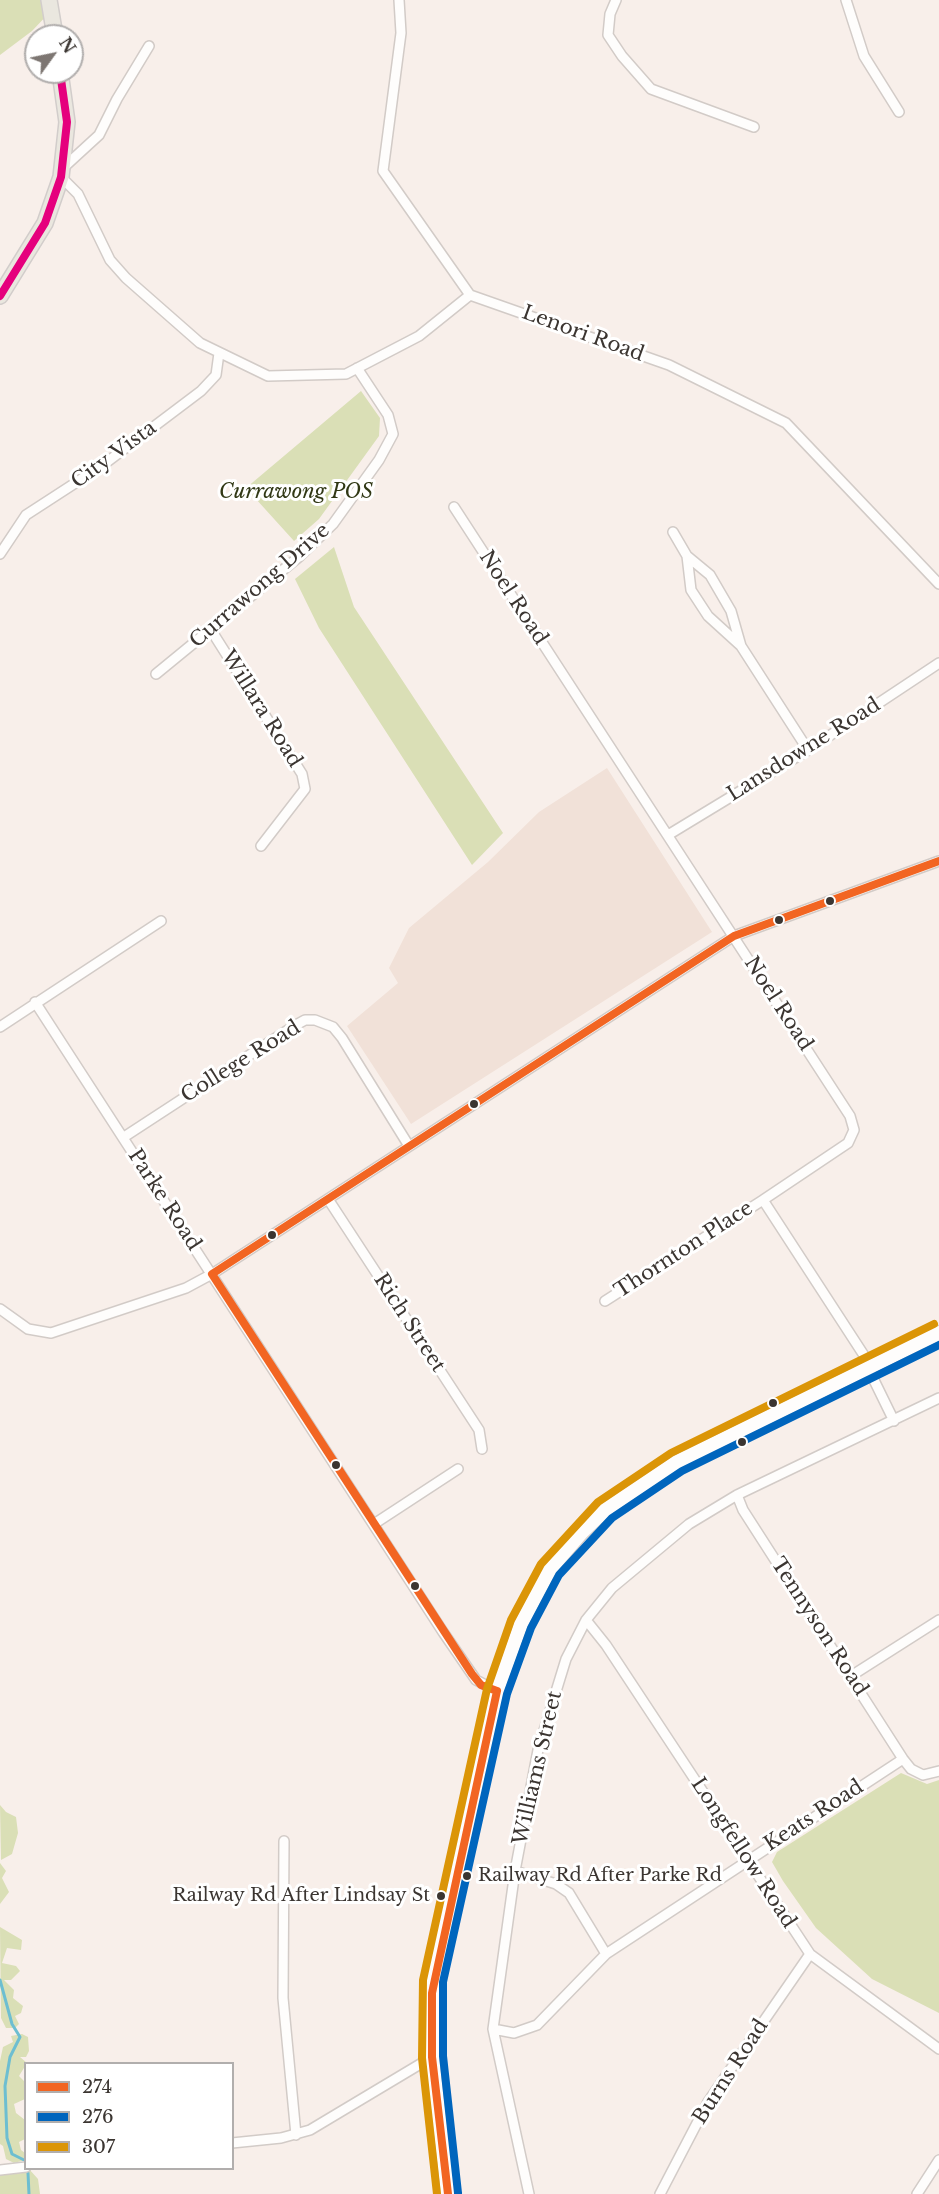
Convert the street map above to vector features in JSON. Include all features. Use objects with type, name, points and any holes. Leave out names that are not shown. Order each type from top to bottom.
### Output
[{"type":"main road","points":[[49,0],[53,24]]},
{"type":"main road","points":[[0,296],[45,223],[62,172],[67,122],[62,84]]},
{"type":"street","points":[[148,46],[99,135],[62,172],[78,194],[110,260],[126,278],[200,343],[268,376],[346,374],[419,336],[470,295],[383,171],[401,33],[399,0]]},
{"type":"street","points":[[616,0],[610,14],[608,35],[622,56],[651,88],[754,127]]},
{"type":"street","points":[[846,0],[864,56],[899,112]]},
{"type":"street","name":"Lenori Road","points":[[470,295],[669,365],[786,423],[939,584]]},
{"type":"street","name":"City Vista","points":[[0,554],[26,516],[103,465],[201,391],[216,375],[219,352]]},
{"type":"street","name":"Currawong Drive","points":[[156,674],[300,556],[333,524],[379,460],[393,434],[388,415],[357,368]]},
{"type":"street","name":"Noel Road","points":[[454,507],[854,1124],[848,1143],[763,1200]]},
{"type":"street","points":[[673,532],[687,556],[710,575],[731,611],[741,646]]},
{"type":"street","points":[[687,556],[691,590],[708,616],[741,646],[808,750]]},
{"type":"street","name":"Willara Road","points":[[211,630],[302,774],[305,789],[261,846]]},
{"type":"street","name":"Lansdowne Road","points":[[668,835],[808,750],[939,663]]},
{"type":"street","points":[[0,1309],[28,1329],[51,1333],[174,1292],[212,1274],[734,936],[939,861]]},
{"type":"street","points":[[0,1027],[161,921]]},
{"type":"street","name":"Parke Road","points":[[35,1002],[476,1680],[497,1691]]},
{"type":"street","name":"College Road","points":[[124,1137],[294,1026],[305,1020],[315,1020],[333,1027],[342,1038],[409,1146]]},
{"type":"street","name":"Rich Street","points":[[328,1199],[479,1430],[482,1449]]},
{"type":"street","points":[[763,1200],[844,1323],[869,1367],[894,1421]]},
{"type":"street","name":"Thornton Place","points":[[605,1301],[763,1200]]},
{"type":"street","points":[[448,2194],[432,2057],[434,1981],[497,1691],[521,1624],[550,1569],[581,1533],[605,1510],[677,1462],[939,1333]]},
{"type":"street","name":"Williams Street","points":[[529,2194],[493,2030],[515,1871],[538,1750],[566,1659],[586,1620],[612,1588],[689,1524],[737,1495],[939,1398]]},
{"type":"street","points":[[374,1524],[458,1469]]},
{"type":"street","name":"Tennyson Road","points":[[737,1495],[743,1510],[903,1759]]},
{"type":"street","name":"Longfellow Road","points":[[586,1620],[606,1645],[810,1954],[939,2049]]},
{"type":"street","points":[[851,1676],[939,1620]]},
{"type":"street","points":[[903,1759],[911,1769],[923,1775],[939,1771]]},
{"type":"street","name":"Keats Road","points":[[493,2030],[514,2033],[537,2025],[606,1954],[903,1759]]},
{"type":"street","points":[[284,1841],[283,1998],[296,2135]]},
{"type":"street","points":[[515,1871],[556,1884],[569,1893],[606,1954]]},
{"type":"street","name":"Burns Road","points":[[660,2194],[708,2102],[810,1954]]},
{"type":"street","points":[[234,2144],[296,2135],[324,2122],[432,2057]]},
{"type":"street","points":[[917,2194],[939,2160]]},
{"type":"street","points":[[0,2170],[24,2167]]},
{"type":"shaded area","points":[[607,768],[712,932],[411,1124],[347,1026],[398,983],[389,968],[409,928],[488,862],[539,812]]},
{"type":"green space","points":[[0,0],[49,0],[51,11],[39,24],[24,24],[24,37],[0,55]]},
{"type":"green space","name":"Currawong POS","points":[[361,391],[380,418],[379,436],[319,519],[294,541],[246,488]]},
{"type":"green space","points":[[334,547],[354,607],[503,833],[472,865],[319,628],[295,579]]},
{"type":"green space","points":[[901,1773],[927,1784],[939,1780],[939,2013],[872,1979],[816,1928],[772,1862],[777,1852]]},
{"type":"green space","points":[[0,1805],[6,1812],[16,1817],[18,1833],[12,1854],[1,1860]]},
{"type":"green space","points":[[0,1863],[6,1871],[2,1878],[9,1892],[0,1904]]},
{"type":"green space","points":[[0,1927],[22,1940],[21,1950],[7,1948],[2,1963],[16,1966],[20,1971],[11,1980],[4,1980],[14,1990],[13,1998],[23,2006],[21,2013],[15,2016],[19,2024],[15,2028],[6,2028],[1,2018]]},
{"type":"green space","points":[[22,2034],[28,2037],[29,2051],[26,2057],[20,2057],[26,2062],[19,2076],[24,2081],[24,2099],[14,2104],[16,2113],[24,2119],[24,2140],[19,2142],[24,2152],[24,2160],[14,2163],[6,2159],[3,2146],[0,2144],[0,2061],[3,2047],[13,2042],[11,2036]]},
{"type":"green space","points":[[0,2164],[30,2170],[38,2179],[40,2194],[0,2194]]},
{"type":"waterway","points":[[0,1980],[12,2024],[20,2037],[10,2057],[5,2086],[7,2138],[12,2154],[24,2160]]},
{"type":"waterway","points":[[28,2173],[29,2194]]},
{"type":"transit line","points":[[0,296],[45,223],[61,177],[67,122],[62,84]]},
{"type":"transit line","name":"274","points":[[212,1274],[734,936],[939,861]]},
{"type":"transit line","name":"274","points":[[212,1274],[472,1674],[481,1685],[497,1691]]},
{"type":"transit line","name":"307","points":[[437,2194],[422,2058],[423,1980],[487,1689],[511,1620],[541,1564],[598,1502],[671,1453],[934,1324]]},
{"type":"transit line","name":"276","points":[[458,2193],[443,2056],[443,1982],[507,1694],[531,1628],[559,1575],[612,1518],[682,1471],[939,1345]]},
{"type":"transit line","name":"274","points":[[448,2194],[432,2057],[432,1993],[497,1691]]},
{"type":"place","name":"Railway Rd After Parke Rd","points":[[467,1876]]},
{"type":"place","name":"Railway Rd After Lindsay St","points":[[441,1896]]}]
